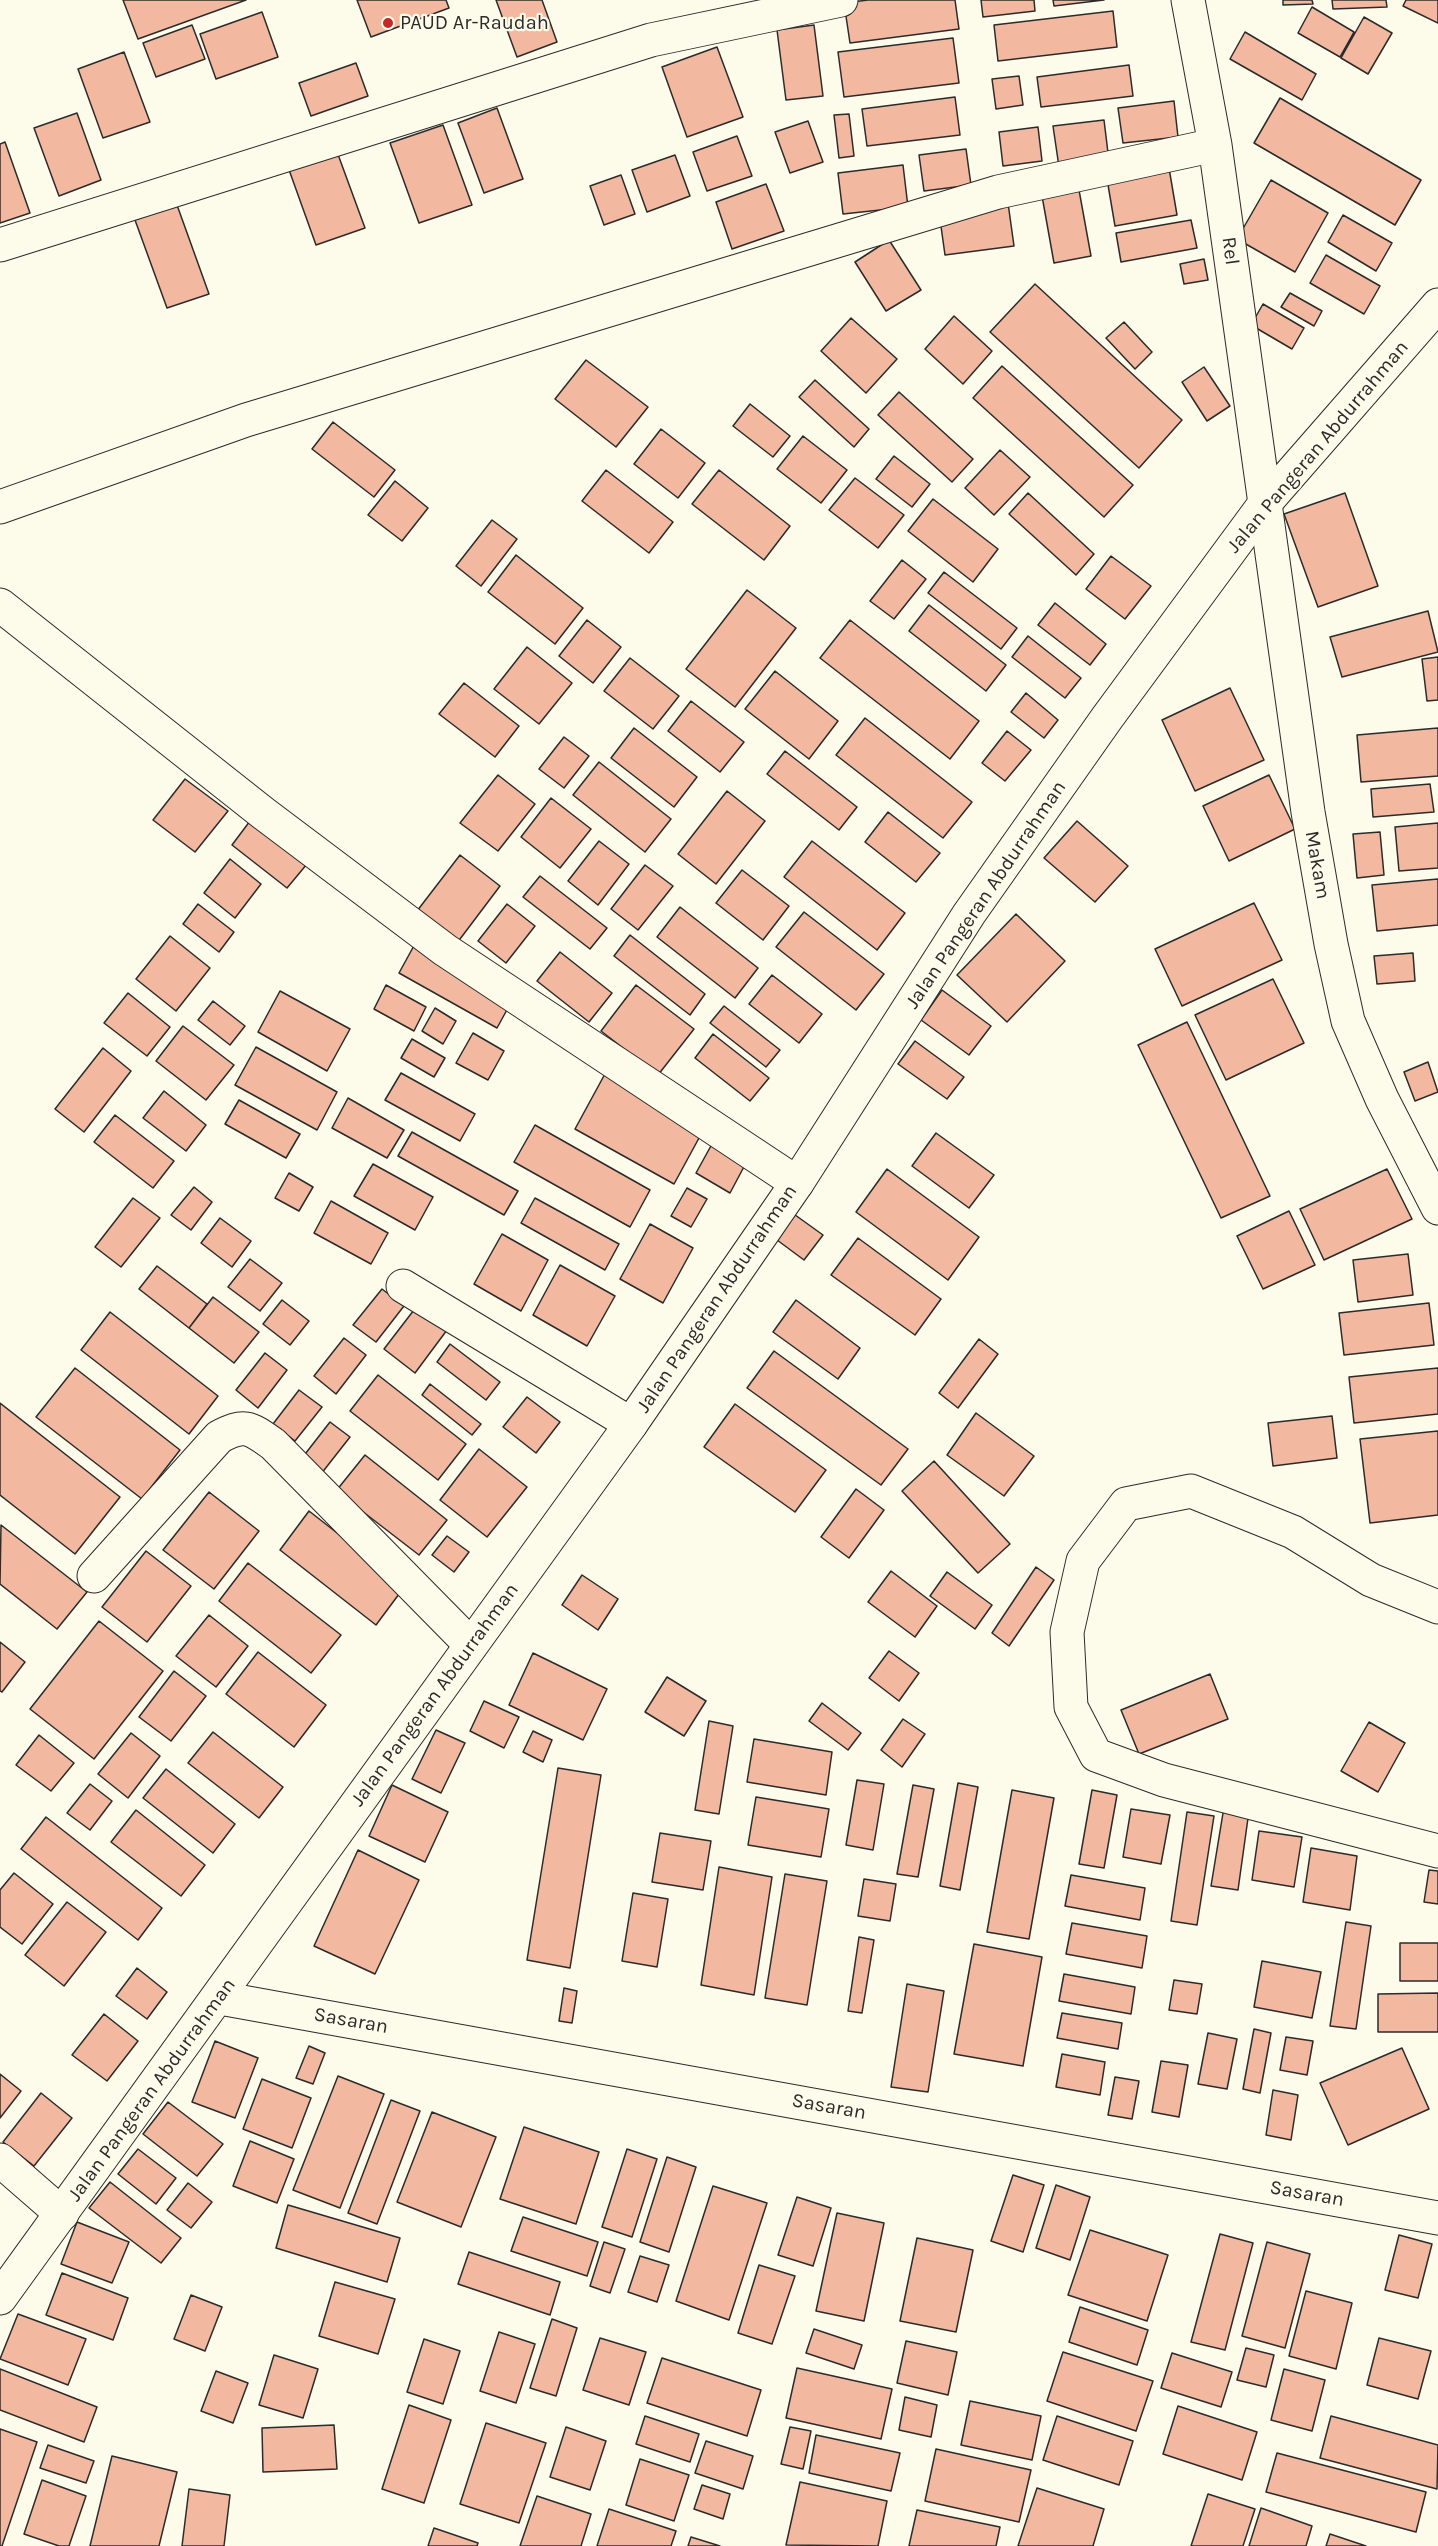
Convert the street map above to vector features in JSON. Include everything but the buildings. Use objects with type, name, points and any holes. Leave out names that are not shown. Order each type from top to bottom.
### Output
[{"type":"street","points":[[0,245],[651,40],[841,0]]},
{"type":"street","name":"Rel","points":[[1188,0],[1215,146],[1266,502]]},
{"type":"street","points":[[0,507],[246,420],[998,192],[1215,146]]},
{"type":"street","name":"Jalan Pangeran Abdurrahman","points":[[0,2298],[220,1998],[631,1424],[797,1183],[969,914],[1107,718],[1266,502],[1438,305]]},
{"type":"street","name":"Makam","points":[[1266,502],[1308,812],[1330,944],[1348,1021],[1382,1099],[1435,1196]]},
{"type":"street","points":[[0,605],[273,820],[445,950],[797,1183]]},
{"type":"street","points":[[403,1286],[631,1424]]},
{"type":"street","points":[[94,1576],[219,1437],[234,1429],[250,1428],[273,1444],[471,1645]]},
{"type":"street","points":[[1438,1607],[1371,1580],[1293,1532],[1191,1491],[1126,1503],[1083,1562],[1067,1632],[1071,1707],[1096,1755],[1164,1780],[1438,1851]]},
{"type":"street","name":"Sasaran","points":[[220,1998],[1438,2218]]},
{"type":"street","points":[[0,2160],[62,2214]]},
{"type":"place","name":"PAUD Ar-Raudah","points":[[388,23]]}]
